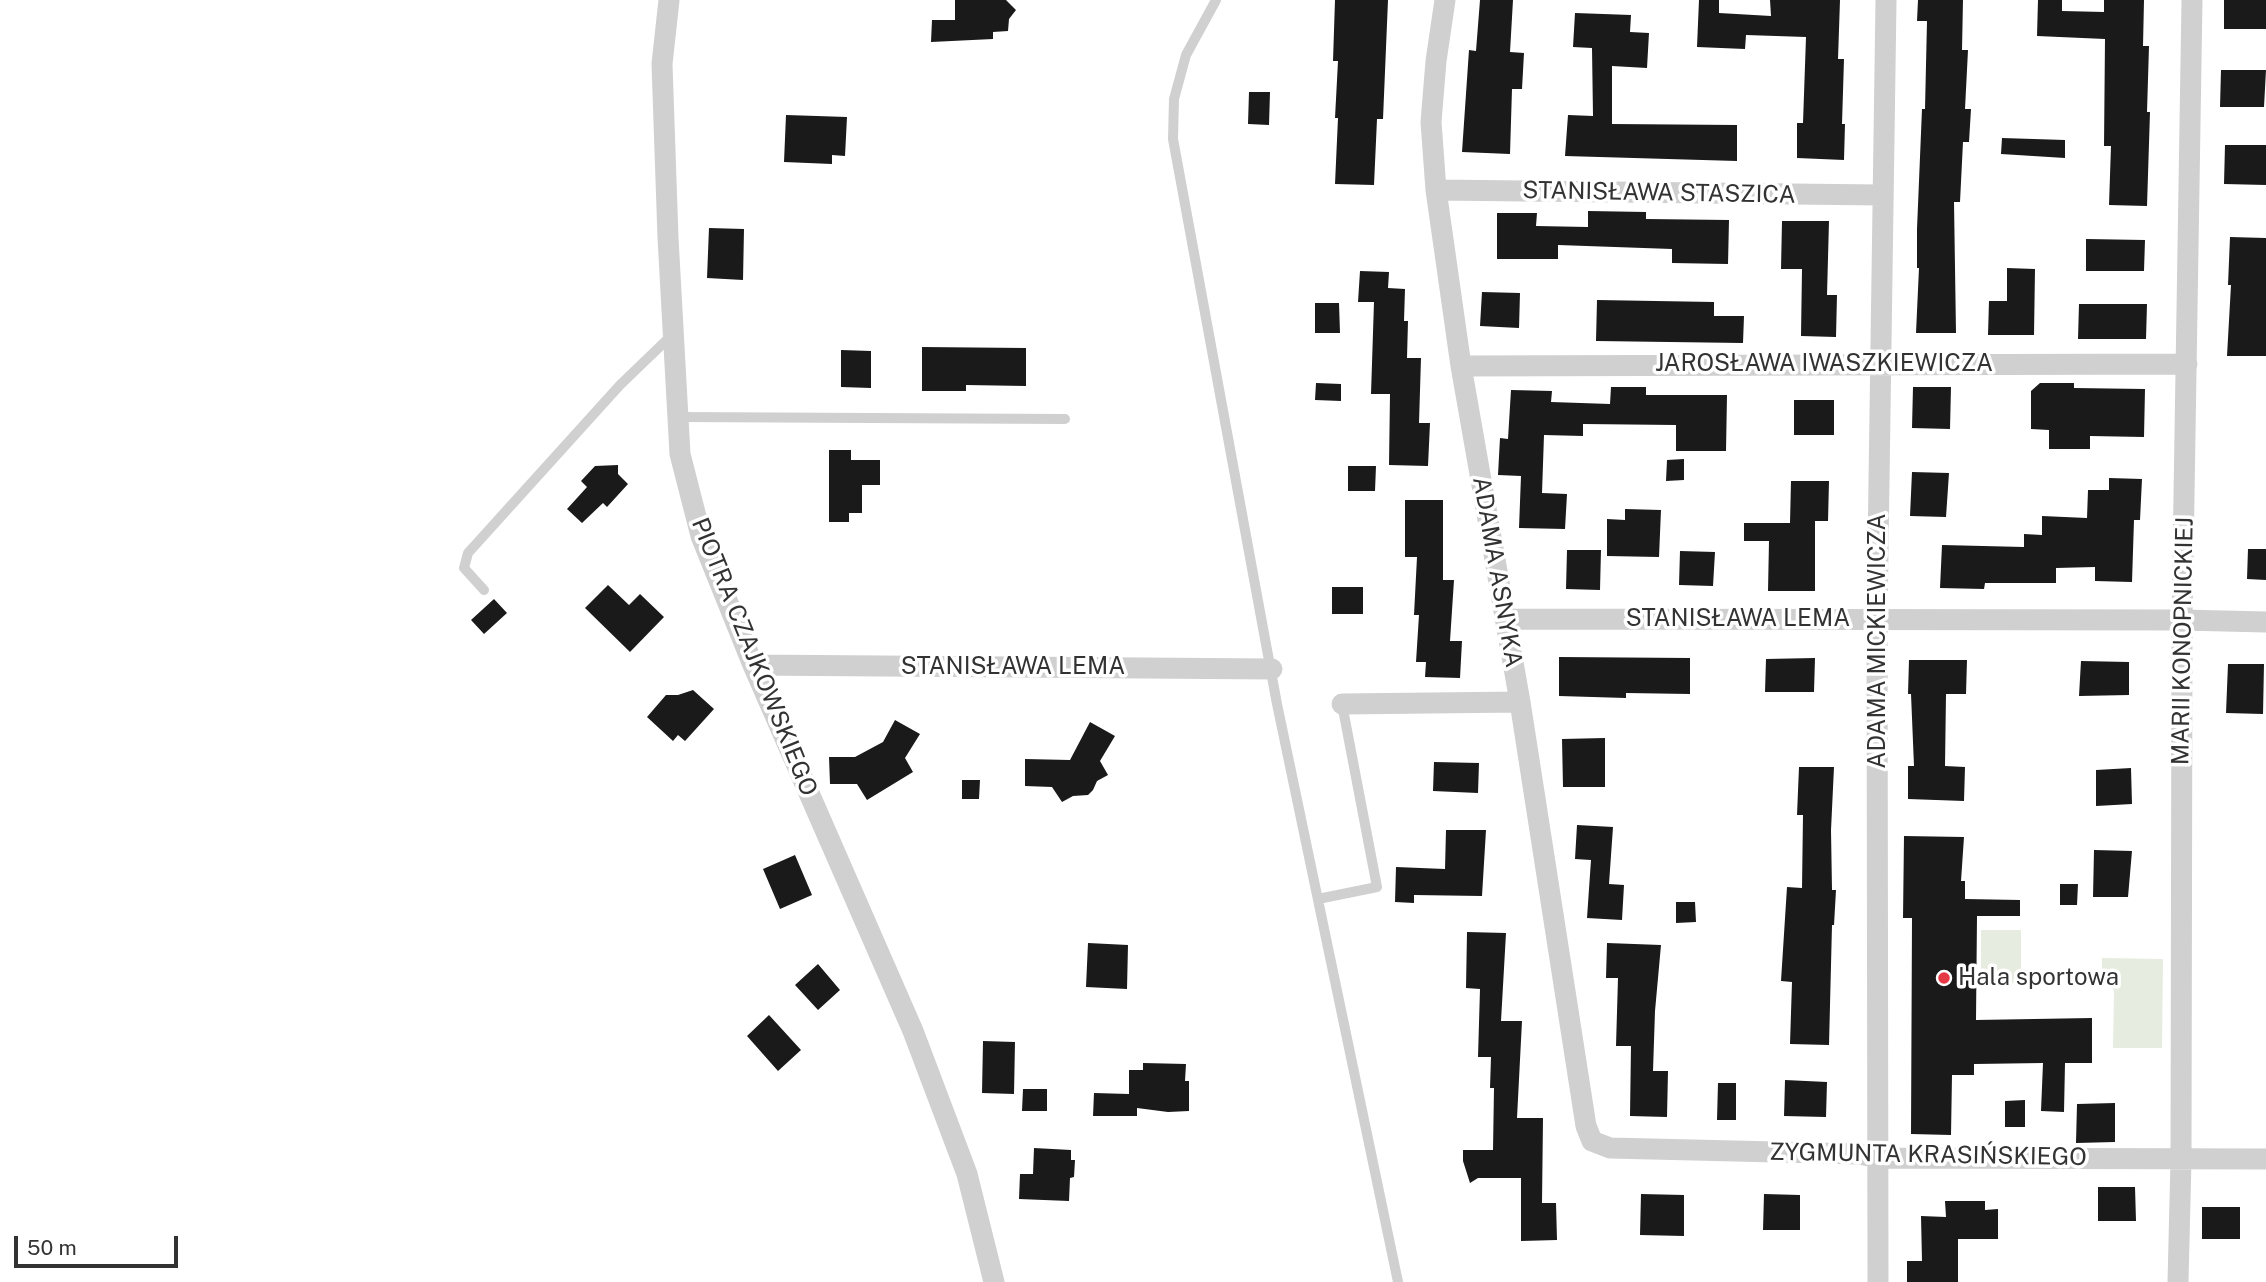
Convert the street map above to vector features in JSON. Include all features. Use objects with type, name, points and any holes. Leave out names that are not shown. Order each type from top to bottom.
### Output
[{"type":"street","name":"PIOTRA CZAJKOWSKIEGO","points":[[669,0],[662,64],[680,454],[701,536],[753,665],[913,1031],[967,1174],[994,1282]]},
{"type":"street","name":"ADAMA ASNYKA","points":[[1445,0],[1431,122],[1437,190],[1461,366],[1520,702],[1586,1126],[1592,1141]]},
{"type":"street","name":"ADAMA MICKIEWICZA","points":[[1878,1282],[1877,619],[1885,0]]},
{"type":"street","name":"MARII KONOPNICKIEJ","points":[[2178,1282],[2181,1160],[2182,620],[2192,0]]},
{"type":"street","name":"STANISŁAWA STASZICA","points":[[1437,190],[1881,195]]},
{"type":"street","name":"JAROSŁAWA IWASZKIEWICZA","points":[[1461,366],[2187,364]]},
{"type":"street","name":"STANISŁAWA LEMA","points":[[1505,619],[2266,622]]},
{"type":"street","name":"STANISŁAWA LEMA","points":[[753,665],[1272,669]]},
{"type":"street","points":[[1342,704],[1520,702]]},
{"type":"street","name":"ZYGMUNTA KRASIŃSKIEGO","points":[[1592,1141],[1610,1148],[1859,1154],[1879,1158],[2266,1159]]},
{"type":"lane","points":[[1216,0],[1186,55],[1174,99],[1173,139],[1277,705],[1398,1282]]},
{"type":"lane","points":[[484,590],[464,568],[468,553],[620,385],[673,334]]},
{"type":"lane","points":[[678,417],[1065,419]]},
{"type":"lane","points":[[1318,899],[1377,887],[1342,704]]},
{"type":"shaded area","points":[[1981,930],[2021,930],[2021,983],[1981,983]]},
{"type":"shaded area","points":[[2102,958],[2163,959],[2162,1048],[2113,1048],[2114,990],[2102,980]]},
{"type":"building","points":[[955,0],[1006,0],[1016,10],[1009,19],[1008,31],[993,32],[993,39],[931,42],[932,20],[955,20]]},
{"type":"building","points":[[1335,0],[1388,0],[1383,119],[1377,119],[1374,185],[1335,184],[1338,61],[1333,61]]},
{"type":"building","points":[[1480,0],[1513,0],[1510,52],[1524,53],[1522,89],[1512,89],[1510,154],[1462,152],[1469,50],[1476,51]]},
{"type":"building","points":[[1699,0],[1719,0],[1719,13],[1771,16],[1770,0],[1840,0],[1838,59],[1844,59],[1844,160],[1797,158],[1797,123],[1803,123],[1806,37],[1746,35],[1745,49],[1697,47]]},
{"type":"building","points":[[1918,0],[1963,0],[1962,50],[1968,50],[1965,109],[1971,109],[1969,142],[1963,142],[1960,202],[1954,202],[1956,333],[1916,333],[1919,268],[1917,229],[1922,109],[1925,109],[1927,21],[1917,21]]},
{"type":"building","points":[[2038,0],[2062,0],[2062,11],[2104,12],[2104,0],[2144,0],[2143,46],[2149,46],[2147,112],[2150,112],[2147,206],[2109,205],[2111,146],[2104,146],[2105,39],[2037,36]]},
{"type":"building","points":[[2224,0],[2266,0],[2266,29],[2224,29]]},
{"type":"building","points":[[1575,13],[1631,15],[1630,32],[1649,33],[1647,68],[1612,66],[1612,124],[1737,125],[1737,161],[1565,156],[1568,115],[1593,116],[1592,48],[1573,47]]},
{"type":"building","points":[[2221,70],[2266,70],[2264,107],[2220,107]]},
{"type":"building","points":[[1249,92],[1270,92],[1269,125],[1248,124]]},
{"type":"building","points":[[786,115],[847,117],[845,156],[832,155],[832,164],[784,162]]},
{"type":"building","points":[[2002,138],[2065,140],[2065,158],[2001,154]]},
{"type":"building","points":[[2225,145],[2266,145],[2266,185],[2224,184]]},
{"type":"building","points":[[1588,211],[1646,212],[1646,219],[1729,220],[1728,264],[1672,263],[1672,249],[1558,245],[1558,259],[1497,259],[1497,213],[1537,213],[1536,226],[1588,227]]},
{"type":"building","points":[[1782,221],[1829,221],[1827,295],[1837,295],[1836,337],[1801,336],[1802,269],[1781,269]]},
{"type":"building","points":[[709,228],[744,229],[743,280],[707,278]]},
{"type":"building","points":[[2230,237],[2266,238],[2266,356],[2227,356],[2231,285],[2228,285]]},
{"type":"building","points":[[2086,239],[2145,240],[2144,271],[2086,271]]},
{"type":"building","points":[[2007,268],[2035,269],[2034,335],[1988,335],[1989,301],[2007,301]]},
{"type":"building","points":[[1360,271],[1389,272],[1388,288],[1405,289],[1407,358],[1421,358],[1419,423],[1430,423],[1428,466],[1389,465],[1390,394],[1371,394],[1374,302],[1358,302]]},
{"type":"building","points":[[1482,292],[1520,293],[1519,328],[1480,326]]},
{"type":"building","points":[[1597,300],[1714,302],[1714,316],[1744,316],[1743,343],[1596,341]]},
{"type":"building","points":[[1315,303],[1339,303],[1340,333],[1315,333]]},
{"type":"building","points":[[2079,304],[2147,304],[2146,339],[2078,339]]},
{"type":"building","points":[[922,347],[1026,348],[1026,386],[966,385],[966,391],[922,391]]},
{"type":"building","points":[[841,350],[871,351],[871,388],[841,387]]},
{"type":"building","points":[[1316,383],[1341,384],[1341,401],[1315,400]]},
{"type":"building","points":[[2040,383],[2074,383],[2074,388],[2145,389],[2144,437],[2090,436],[2090,449],[2049,449],[2049,430],[2031,429],[2031,391]]},
{"type":"building","points":[[1611,387],[1646,387],[1646,395],[1727,395],[1726,451],[1676,451],[1676,425],[1583,424],[1583,436],[1544,435],[1542,493],[1567,494],[1565,529],[1519,528],[1521,476],[1498,475],[1500,438],[1508,439],[1511,390],[1552,391],[1551,402],[1610,404]]},
{"type":"building","points":[[1913,387],[1951,387],[1950,429],[1912,428]]},
{"type":"building","points":[[1794,400],[1834,400],[1834,435],[1794,435]]},
{"type":"building","points":[[829,450],[851,450],[851,460],[880,460],[880,485],[862,485],[862,513],[849,513],[849,522],[829,522]]},
{"type":"building","points":[[1684,459],[1684,480],[1666,481],[1667,460]]},
{"type":"building","points":[[618,465],[618,474],[628,484],[607,507],[603,503],[582,523],[567,509],[587,487],[581,481],[595,466]]},
{"type":"building","points":[[1348,466],[1376,466],[1375,491],[1348,491]]},
{"type":"building","points":[[1912,472],[1949,473],[1946,517],[1910,516]]},
{"type":"building","points":[[2109,478],[2142,479],[2140,520],[2134,520],[2132,582],[2095,581],[2095,567],[2056,568],[2056,583],[1985,583],[1984,589],[1940,588],[1942,545],[2024,547],[2024,534],[2042,535],[2042,516],[2087,518],[2088,490],[2109,490]]},
{"type":"building","points":[[1791,481],[1829,481],[1828,521],[1815,521],[1815,591],[1768,591],[1769,541],[1744,541],[1744,523],[1790,523]]},
{"type":"building","points":[[1405,500],[1443,500],[1443,580],[1454,580],[1450,641],[1462,641],[1460,678],[1425,677],[1426,662],[1416,662],[1419,615],[1414,615],[1417,557],[1405,557]]},
{"type":"building","points":[[1625,509],[1661,510],[1659,557],[1607,556],[1607,519],[1625,520]]},
{"type":"building","points":[[2248,549],[2266,549],[2266,580],[2247,579]]},
{"type":"building","points":[[1567,550],[1601,550],[1600,590],[1566,589]]},
{"type":"building","points":[[1680,551],[1715,552],[1713,586],[1679,585]]},
{"type":"building","points":[[608,585],[629,605],[640,594],[664,617],[630,652],[585,608]]},
{"type":"building","points":[[1332,587],[1363,587],[1363,614],[1332,614]]},
{"type":"building","points":[[494,599],[507,613],[484,634],[471,620]]},
{"type":"building","points":[[1559,657],[1690,658],[1690,694],[1626,693],[1626,698],[1559,696]]},
{"type":"building","points":[[1815,658],[1814,692],[1765,692],[1766,659]]},
{"type":"building","points":[[1909,660],[1967,660],[1966,694],[1946,694],[1945,766],[1965,767],[1964,801],[1908,799],[1908,766],[1914,766],[1911,694],[1908,694]]},
{"type":"building","points":[[2081,661],[2129,662],[2129,695],[2079,696]]},
{"type":"building","points":[[2228,664],[2264,664],[2263,714],[2226,713]]},
{"type":"building","points":[[693,690],[714,709],[685,741],[678,735],[673,741],[647,717],[666,695],[678,695]]},
{"type":"building","points":[[895,720],[920,734],[905,758],[913,772],[867,800],[857,784],[830,784],[829,757],[855,757],[883,742]]},
{"type":"building","points":[[1090,722],[1115,736],[1100,761],[1108,775],[1097,781],[1088,795],[1073,796],[1062,802],[1052,787],[1025,786],[1025,759],[1070,760]]},
{"type":"building","points":[[1605,738],[1605,787],[1563,787],[1562,739]]},
{"type":"building","points":[[1434,762],[1479,763],[1478,793],[1433,791]]},
{"type":"building","points":[[1799,767],[1834,767],[1831,830],[1832,890],[1836,890],[1832,925],[1829,1045],[1790,1044],[1792,982],[1781,981],[1787,887],[1802,888],[1803,815],[1797,815]]},
{"type":"building","points":[[2131,768],[2132,804],[2096,806],[2096,770]]},
{"type":"building","points":[[962,780],[980,780],[979,799],[962,799]]},
{"type":"building","points":[[1577,825],[1613,827],[1609,884],[1624,885],[1622,920],[1587,918],[1591,860],[1575,859]]},
{"type":"building","points":[[1446,830],[1486,830],[1482,896],[1414,895],[1414,903],[1395,902],[1396,867],[1445,869]]},
{"type":"building","points":[[1904,836],[1964,837],[1961,881],[1965,881],[1965,899],[2020,900],[2020,916],[1977,916],[1976,1020],[2092,1018],[2092,1063],[2065,1063],[2064,1112],[2041,1111],[2043,1063],[1974,1064],[1974,1075],[1952,1075],[1951,1135],[1911,1134],[1912,918],[1903,918]]},
{"type":"building","points":[[2094,850],[2132,851],[2128,897],[2093,897]]},
{"type":"building","points":[[795,855],[812,895],[780,909],[763,869]]},
{"type":"building","points":[[2060,884],[2078,884],[2077,905],[2060,905]]},
{"type":"building","points":[[1676,902],[1695,902],[1696,922],[1676,923]]},
{"type":"building","points":[[1467,932],[1506,933],[1501,1021],[1522,1021],[1517,1118],[1543,1118],[1542,1203],[1556,1203],[1557,1240],[1521,1241],[1521,1178],[1478,1178],[1470,1183],[1463,1161],[1463,1150],[1493,1150],[1494,1088],[1490,1088],[1491,1057],[1478,1057],[1480,989],[1466,988]]},
{"type":"building","points":[[1088,943],[1128,945],[1127,989],[1086,987]]},
{"type":"building","points":[[1607,943],[1661,945],[1653,1071],[1668,1071],[1667,1117],[1630,1116],[1631,1046],[1616,1046],[1618,978],[1606,978]]},
{"type":"building","points":[[818,964],[840,990],[818,1010],[795,985]]},
{"type":"building","points":[[769,1015],[801,1050],[778,1071],[747,1036]]},
{"type":"building","points":[[983,1041],[1015,1042],[1014,1094],[982,1093]]},
{"type":"building","points":[[1143,1063],[1186,1064],[1189,1111],[1168,1112],[1137,1108],[1137,1116],[1093,1116],[1094,1093],[1129,1094],[1129,1070],[1143,1070]]},
{"type":"building","points":[[1785,1080],[1827,1082],[1826,1117],[1784,1116]]},
{"type":"building","points":[[1718,1083],[1736,1083],[1736,1120],[1717,1120]]},
{"type":"building","points":[[1023,1089],[1047,1089],[1047,1111],[1022,1111]]},
{"type":"building","points":[[2025,1100],[2025,1127],[2005,1127],[2005,1101]]},
{"type":"building","points":[[2115,1103],[2115,1142],[2076,1143],[2077,1104]]},
{"type":"building","points":[[1034,1148],[1071,1150],[1071,1160],[1075,1160],[1074,1177],[1070,1178],[1069,1201],[1019,1199],[1020,1174],[1033,1174]]},
{"type":"building","points":[[2098,1187],[2135,1187],[2136,1221],[2098,1221]]},
{"type":"building","points":[[1641,1194],[1684,1195],[1684,1236],[1640,1235]]},
{"type":"building","points":[[1764,1194],[1800,1195],[1800,1230],[1763,1230]]},
{"type":"building","points":[[1945,1201],[1985,1201],[1985,1210],[1998,1209],[1998,1239],[1958,1239],[1958,1282],[1907,1282],[1907,1261],[1922,1261],[1921,1216],[1946,1217]]},
{"type":"building","points":[[2202,1207],[2240,1207],[2240,1239],[2202,1239]]},
{"type":"place","name":"Hala sportowa","points":[[1944,978]]}]
